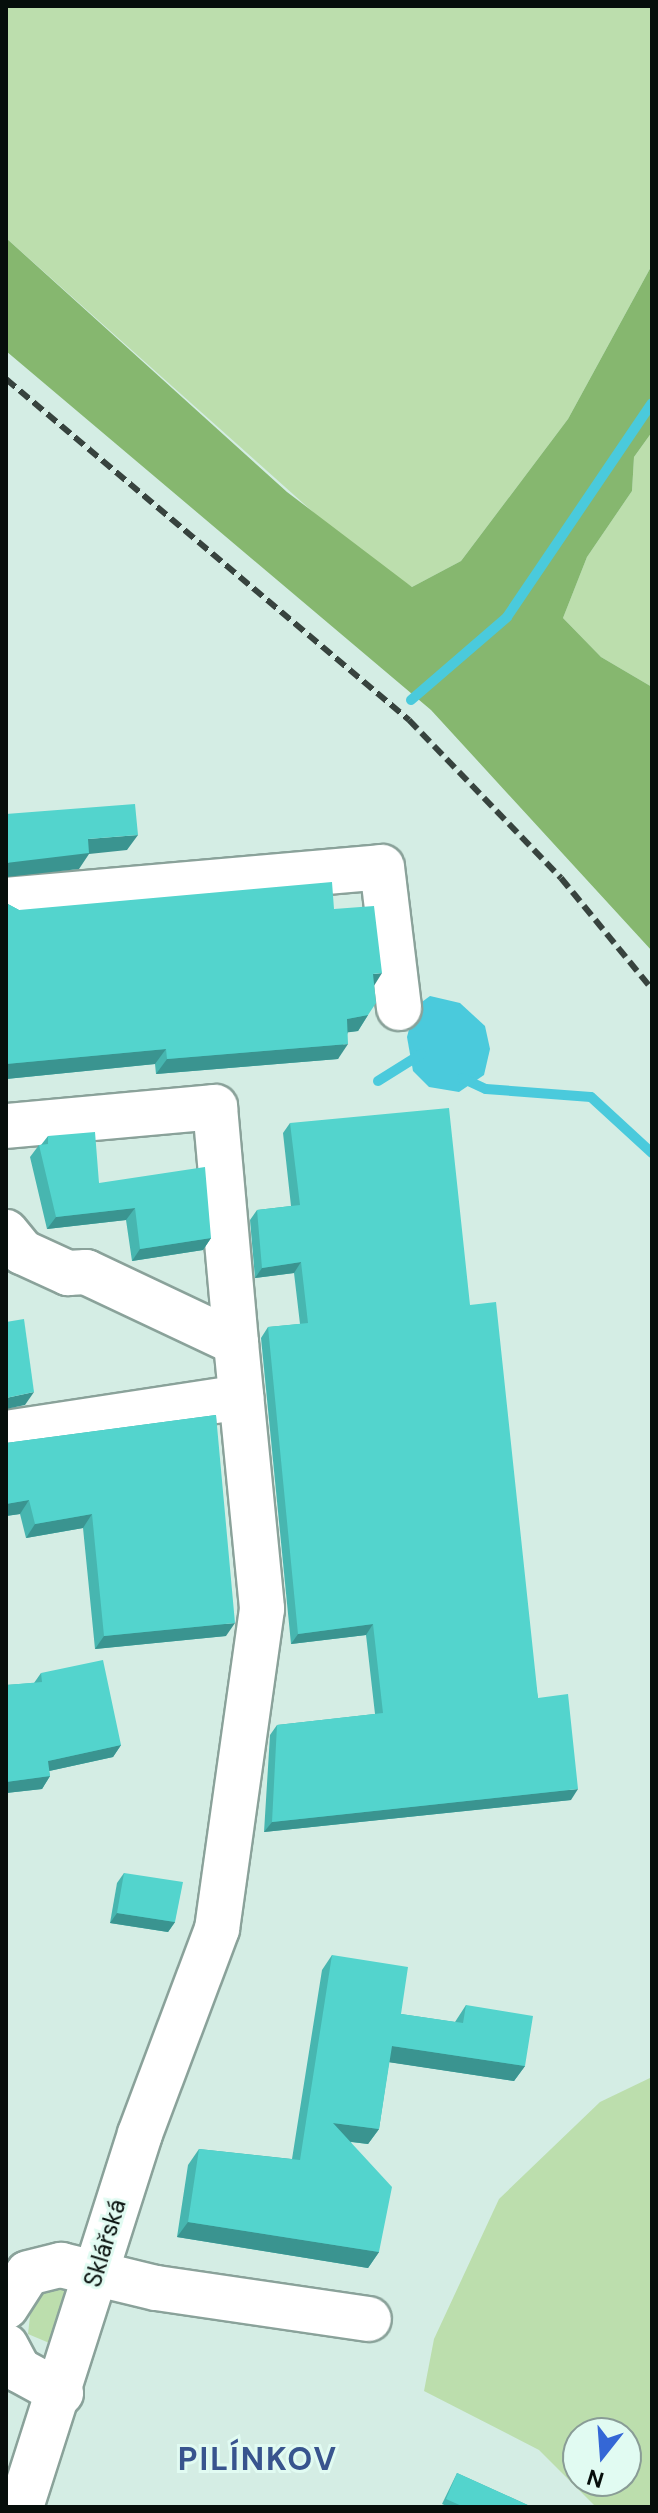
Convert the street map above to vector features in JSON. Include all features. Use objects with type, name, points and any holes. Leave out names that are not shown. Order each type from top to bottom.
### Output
[{"type":"street","points":[[6,900],[382,867],[399,1008]]},
{"type":"street","name":"Sklářská","points":[[6,1126],[215,1107],[262,1609],[217,1929],[96,2270],[61,2393],[20,2476]]},
{"type":"street","points":[[6,1232],[22,1252],[68,1273],[86,1272],[236,1343]]},
{"type":"street","points":[[6,1433],[241,1397]]},
{"type":"street","points":[[6,2307],[28,2273],[61,2265],[96,2270],[156,2288],[369,2319]]},
{"type":"street","points":[[6,2346],[19,2370],[61,2393]]},
{"type":"green space","points":[[6,6],[652,6],[652,265],[568,419],[461,561],[412,587],[350,545],[6,238]]},
{"type":"green space","points":[[6,238],[287,492],[412,587],[461,561],[568,419],[652,265],[652,432],[634,457],[632,491],[587,557],[563,618],[601,657],[652,687],[652,951],[431,710],[6,351]]},
{"type":"green space","points":[[652,432],[652,687],[601,657],[563,618],[587,557],[632,491],[634,457]]},
{"type":"green space","points":[[652,2077],[652,2507],[596,2507],[586,2497],[642,2497],[642,2417],[562,2417],[562,2473],[539,2450],[424,2391],[434,2339],[499,2199],[600,2102]]},
{"type":"green space","points":[[48,2285],[73,2293],[54,2345],[28,2334],[32,2298]]},
{"type":"water","points":[[430,996],[460,1003],[485,1026],[490,1049],[484,1075],[459,1092],[429,1087],[413,1071],[407,1037],[415,1007]]},
{"type":"building","points":[[135,804],[138,835],[88,839],[89,853],[6,863],[6,814]]},
{"type":"building","points":[[332,882],[334,909],[374,906],[382,973],[373,974],[376,1003],[368,1015],[347,1019],[348,1044],[167,1059],[166,1049],[6,1064],[6,903],[19,910]]},
{"type":"building","points":[[449,1108],[470,1305],[496,1302],[538,1698],[568,1694],[578,1789],[272,1822],[277,1725],[383,1713],[373,1624],[298,1634],[268,1327],[308,1323],[301,1262],[262,1268],[257,1210],[300,1205],[290,1123]]},
{"type":"building","points":[[95,1132],[99,1183],[205,1167],[211,1238],[140,1249],[135,1208],[56,1217],[39,1145],[48,1144],[48,1136]]},
{"type":"building","points":[[24,1319],[34,1392],[6,1398],[6,1322]]},
{"type":"building","points":[[216,1415],[235,1623],[104,1636],[92,1514],[35,1524],[29,1500],[6,1504],[6,1443]]},
{"type":"building","points":[[103,1660],[121,1745],[48,1761],[50,1776],[6,1782],[6,1685],[42,1682],[41,1673]]},
{"type":"building","points":[[124,1873],[183,1882],[175,1922],[117,1913]]},
{"type":"building","points":[[332,1955],[408,1967],[401,2014],[463,2023],[466,2005],[533,2016],[525,2066],[392,2046],[379,2129],[333,2123],[392,2187],[379,2252],[188,2222],[199,2149],[300,2160]]},
{"type":"building","points":[[457,2473],[532,2507],[464,2507],[446,2499]]},
{"type":"waterway","points":[[411,700],[507,617],[652,403]]},
{"type":"waterway","points":[[378,1081],[421,1054]]},
{"type":"waterway","points":[[462,1078],[486,1089],[591,1097],[652,1153]]},
{"type":"railway","points":[[6,379],[409,720],[561,878],[652,989]]},
{"type":"district","name":"PILÍNKOV","points":[[258,2459]]}]
